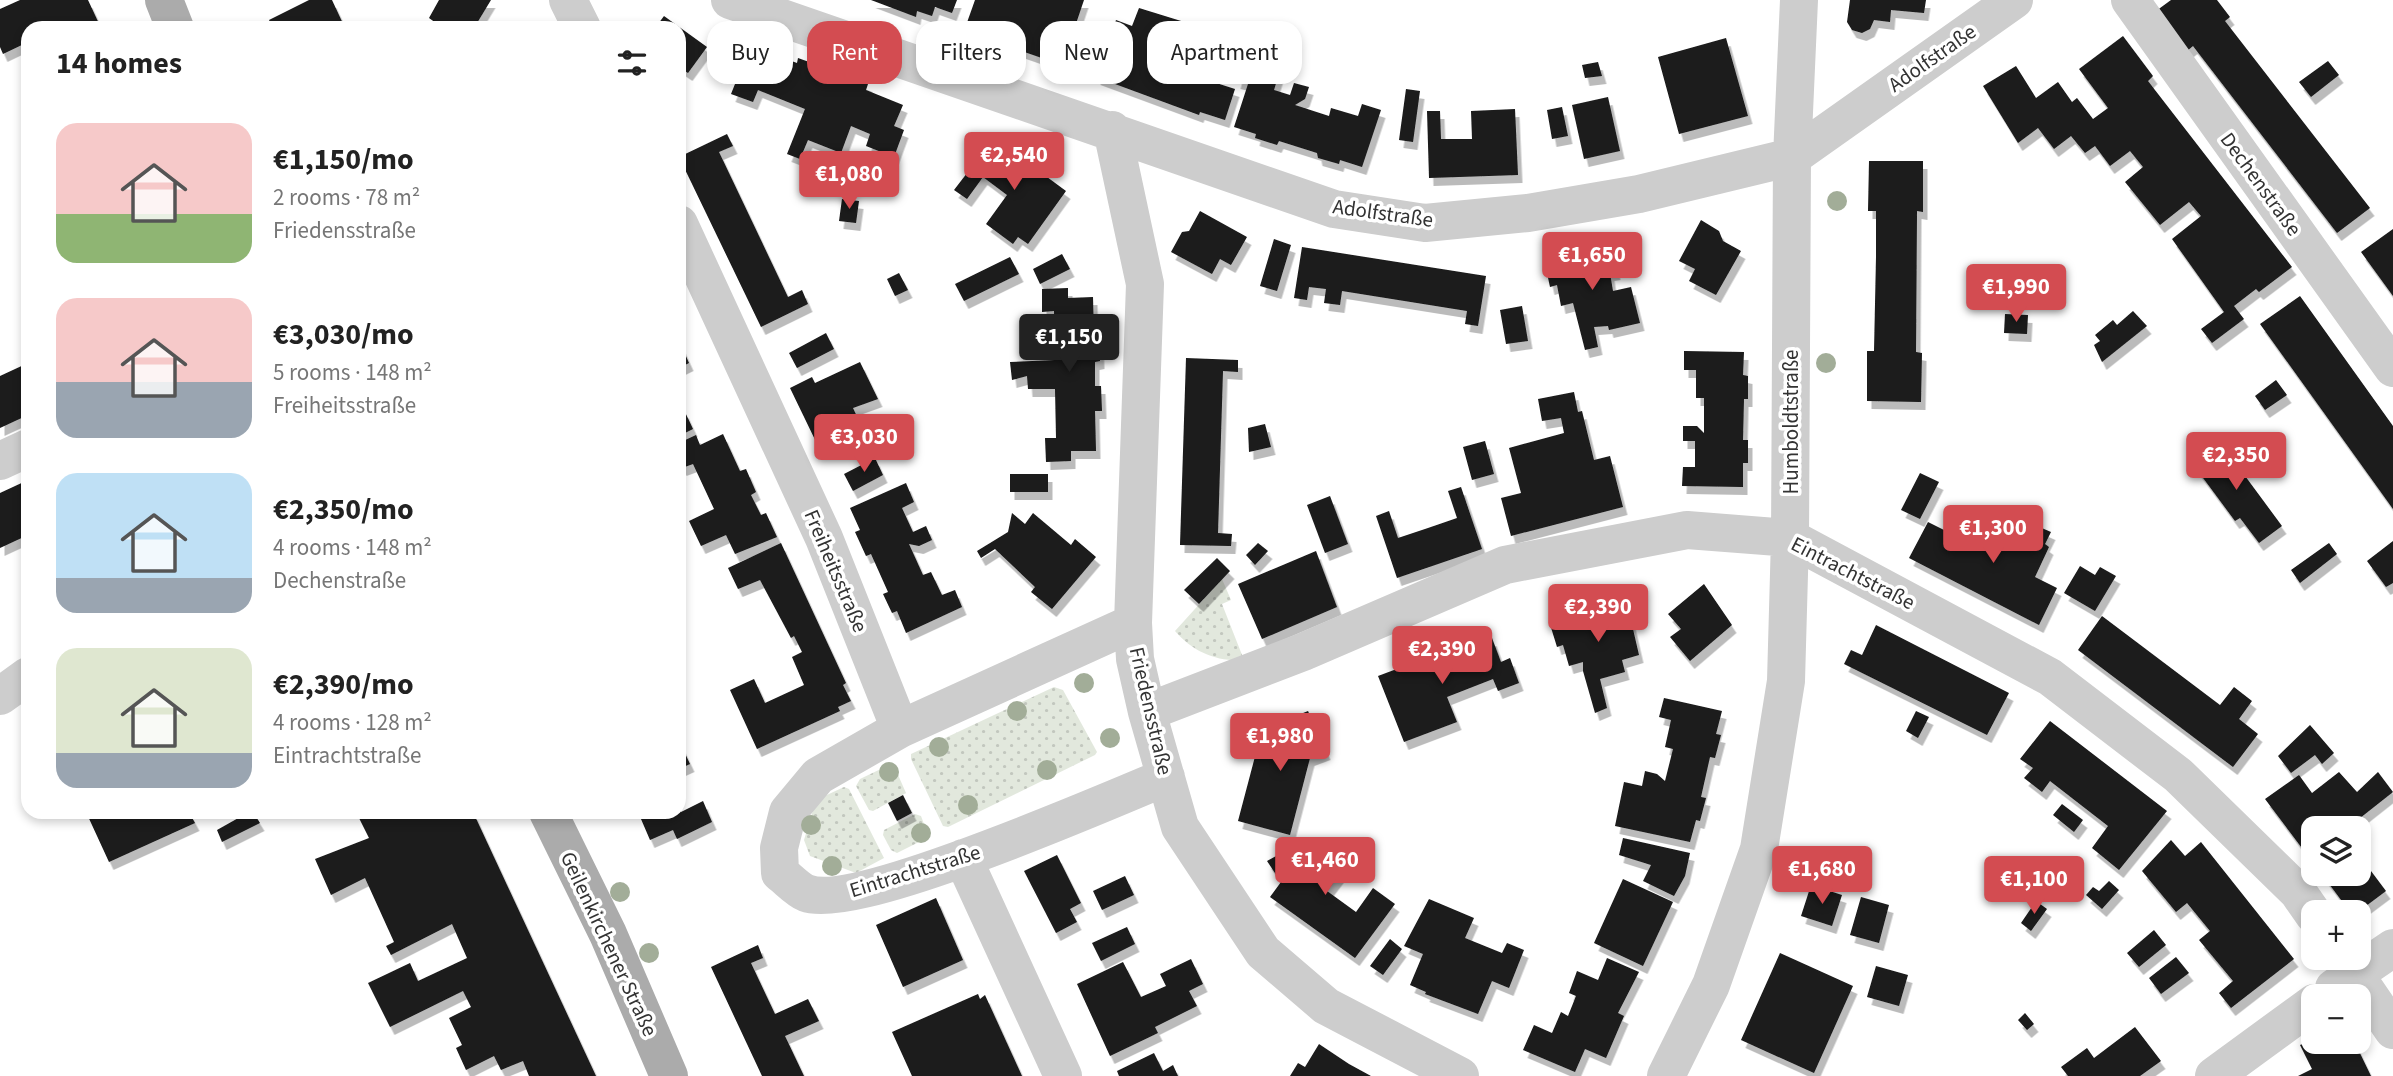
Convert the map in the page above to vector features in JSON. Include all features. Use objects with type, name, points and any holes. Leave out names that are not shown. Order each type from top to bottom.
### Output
[{"type":"main road","points":[[164,0],[172,21]]},
{"type":"main road","name":"Geilenkirchener Straße","points":[[551,819],[608,934],[669,1076]]},
{"type":"street","points":[[568,0],[578,21]]},
{"type":"street","name":"Adolfstraße","points":[[730,0],[1334,209],[1425,223],[1528,212],[1639,194],[1792,157],[2014,0]]},
{"type":"street","name":"Humboldtstraße","points":[[1666,1076],[1711,985],[1759,849],[1786,681],[1790,538],[1792,157],[1799,0]]},
{"type":"street","name":"Dechenstraße","points":[[2130,0],[2393,368]]},
{"type":"street","name":"Friedensstraße","points":[[1112,130],[1145,284],[1133,623],[1135,659],[1147,712],[1181,827],[1263,952],[1326,1006],[1460,1076]]},
{"type":"street","name":"Freiheitsstraße","points":[[686,238],[824,538],[900,729]]},
{"type":"street","points":[[0,461],[21,451]]},
{"type":"street","name":"Eintrachtstraße","points":[[1147,712],[1303,652],[1504,565],[1687,530],[1790,538],[2050,677],[2178,775],[2304,900]]},
{"type":"street","name":"Eintrachtstraße","points":[[1133,623],[900,729],[818,776],[788,812],[779,848],[780,873],[806,893],[838,895],[963,858],[1166,777]]},
{"type":"street","points":[[0,696],[21,681]]},
{"type":"street","points":[[963,858],[1063,1076]]},
{"type":"street","points":[[2371,956],[2393,948]]},
{"type":"street","points":[[2333,984],[2344,970]]},
{"type":"street","points":[[2351,970],[2393,1030]]},
{"type":"street","points":[[2214,1076],[2301,1012]]},
{"type":"shaded area","points":[[1222,579],[1231,600],[1222,604],[1244,660],[1224,659],[1206,654],[1190,645],[1175,631]]},
{"type":"shaded area","points":[[1054,687],[1063,690],[1097,752],[1095,755],[948,827],[943,826],[911,754]]},
{"type":"shaded area","points":[[887,766],[895,768],[906,793],[873,811],[869,810],[856,786],[860,779]]},
{"type":"shaded area","points":[[844,787],[849,789],[884,858],[856,873],[810,856],[804,840],[816,800]]},
{"type":"shaded area","points":[[915,814],[921,816],[927,832],[925,839],[897,853],[891,850],[883,835],[884,830]]},
{"type":"building","points":[[20,0],[88,0],[98,21],[21,21],[21,45],[3,54],[0,47],[0,9]]},
{"type":"building","points":[[309,0],[332,0],[342,21],[270,21]]},
{"type":"building","points":[[439,0],[491,0],[478,21],[433,21],[429,18]]},
{"type":"building","points":[[871,0],[957,0],[952,13],[935,7],[932,16],[917,11],[916,17]]},
{"type":"building","points":[[975,0],[1084,0],[1077,21],[1040,21],[1040,57],[1026,53],[1026,21],[968,21]]},
{"type":"building","points":[[1850,0],[1926,0],[1924,13],[1891,10],[1890,22],[1874,20],[1870,29],[1862,33],[1852,30],[1847,22]]},
{"type":"building","points":[[2171,0],[2217,0],[2230,17],[2225,21],[2370,208],[2337,233],[2193,46],[2187,51],[2156,11]]},
{"type":"building","points":[[1139,8],[1181,21],[1147,21],[1147,84],[1219,84],[1235,89],[1225,120],[1200,112],[1199,115],[1115,84],[1133,84],[1133,23]]},
{"type":"building","points":[[686,32],[707,47],[688,73],[686,72]]},
{"type":"building","points":[[2123,36],[2153,76],[2148,81],[2292,267],[2259,292],[2256,289],[2234,306],[2244,319],[2212,343],[2201,329],[2224,312],[2172,239],[2201,216],[2189,202],[2160,225],[2125,182],[2143,167],[2130,151],[2110,166],[2095,146],[2085,153],[2071,136],[2054,149],[2038,128],[2018,143],[1983,86],[2016,66],[2036,98],[2058,82],[2072,102],[2077,98],[2093,119],[2108,108],[2079,69]]},
{"type":"building","points":[[1726,38],[1748,116],[1679,134],[1658,57]]},
{"type":"building","points":[[798,58],[807,61],[807,84],[868,84],[866,90],[903,105],[894,126],[904,130],[894,157],[866,146],[870,134],[851,126],[841,153],[808,140],[800,159],[787,154],[805,109],[758,90],[753,102],[731,94],[735,84],[793,84],[793,62],[797,63]]},
{"type":"building","points":[[2328,61],[2339,75],[2311,97],[2299,82]]},
{"type":"building","points":[[1598,62],[1602,76],[1585,78],[1582,65]]},
{"type":"building","points":[[1248,84],[1276,84],[1274,90],[1290,95],[1294,84],[1309,87],[1305,99],[1295,105],[1329,116],[1331,108],[1358,116],[1362,104],[1381,110],[1362,167],[1340,160],[1339,164],[1318,158],[1317,153],[1279,141],[1277,145],[1234,127]]},
{"type":"building","points":[[1406,89],[1420,91],[1413,142],[1399,140]]},
{"type":"building","points":[[1608,97],[1620,151],[1584,159],[1572,105]]},
{"type":"building","points":[[1562,107],[1568,136],[1552,139],[1547,110]]},
{"type":"building","points":[[1515,109],[1518,175],[1429,178],[1427,111],[1440,111],[1441,139],[1472,139],[1471,111]]},
{"type":"building","points":[[727,134],[733,146],[719,152],[788,297],[802,290],[808,304],[761,327],[686,172],[686,154]]},
{"type":"building","points":[[994,138],[1066,191],[1028,244],[1018,237],[1013,244],[986,224],[1007,195],[983,177],[967,199],[954,190]]},
{"type":"building","points":[[1869,161],[1923,161],[1923,212],[1917,211],[1916,352],[1922,353],[1921,402],[1867,401],[1867,351],[1874,351],[1876,257],[1876,211],[1868,211]]},
{"type":"building","points":[[842,199],[859,201],[856,223],[839,221]]},
{"type":"building","points":[[1200,211],[1247,237],[1231,265],[1220,259],[1212,274],[1171,252],[1182,232],[1189,231]]},
{"type":"building","points":[[1701,220],[1719,231],[1723,241],[1741,251],[1716,295],[1689,281],[1695,269],[1679,261]]},
{"type":"building","points":[[2393,229],[2393,296],[2361,252]]},
{"type":"building","points":[[1274,239],[1291,245],[1277,291],[1260,286]]},
{"type":"building","points":[[1610,245],[1616,272],[1610,273],[1613,291],[1631,287],[1640,323],[1609,330],[1608,326],[1594,327],[1598,347],[1585,350],[1573,303],[1561,306],[1557,285],[1550,287],[1544,259]]},
{"type":"building","points":[[1302,247],[1486,276],[1478,326],[1465,324],[1467,311],[1342,291],[1340,305],[1324,303],[1326,289],[1309,287],[1307,300],[1294,298]]},
{"type":"building","points":[[1062,254],[1070,269],[1040,284],[1033,269]]},
{"type":"building","points":[[1010,257],[1019,274],[964,301],[955,284]]},
{"type":"building","points":[[899,273],[908,290],[895,296],[887,279]]},
{"type":"building","points":[[1068,288],[1068,298],[1093,297],[1094,336],[1099,336],[1100,361],[1095,362],[1095,386],[1101,386],[1102,411],[1095,411],[1096,451],[1071,451],[1071,461],[1046,462],[1045,438],[1056,438],[1055,389],[1028,389],[1027,376],[1012,380],[1010,362],[1055,360],[1054,311],[1042,312],[1042,289]]},
{"type":"building","points":[[2300,296],[2393,426],[2393,509],[2260,324]]},
{"type":"building","points":[[1522,306],[1528,341],[1506,344],[1500,310]]},
{"type":"building","points":[[2133,311],[2147,326],[2102,362],[2094,345],[2100,341],[2095,335],[2113,320],[2117,325]]},
{"type":"building","points":[[2005,314],[2028,315],[2027,334],[2004,333]]},
{"type":"building","points":[[826,333],[834,349],[797,368],[789,353]]},
{"type":"building","points":[[1684,351],[1744,352],[1743,375],[1748,376],[1748,399],[1744,399],[1743,440],[1748,440],[1748,463],[1743,463],[1743,487],[1682,486],[1683,467],[1695,467],[1695,441],[1683,441],[1683,426],[1697,426],[1704,433],[1704,398],[1696,398],[1696,370],[1684,370]]},
{"type":"building","points":[[1186,358],[1238,360],[1238,372],[1223,371],[1218,533],[1232,534],[1231,546],[1180,545]]},
{"type":"building","points":[[860,362],[878,399],[853,408],[860,423],[838,433],[841,440],[820,450],[790,388],[812,377],[815,383]]},
{"type":"building","points":[[21,366],[21,418],[0,428],[0,376]]},
{"type":"building","points":[[2276,380],[2287,395],[2265,410],[2255,396]]},
{"type":"building","points":[[1574,392],[1578,412],[1582,411],[1594,460],[1610,456],[1623,507],[1511,536],[1501,498],[1521,493],[1509,448],[1564,433],[1561,418],[1542,421],[1538,399]]},
{"type":"building","points":[[686,414],[693,429],[686,432]]},
{"type":"building","points":[[1265,424],[1271,447],[1249,452],[1248,428]]},
{"type":"building","points":[[723,434],[740,471],[746,469],[756,492],[751,495],[761,515],[766,513],[777,537],[735,554],[726,535],[701,546],[689,521],[714,509],[693,464],[686,467],[686,440],[696,435],[700,445]]},
{"type":"building","points":[[1485,441],[1494,474],[1472,480],[1463,447]]},
{"type":"building","points":[[2220,442],[2282,526],[2259,543],[2240,518],[2235,521],[2192,463]]},
{"type":"building","points":[[875,458],[883,475],[853,491],[844,474]]},
{"type":"building","points":[[1920,473],[1939,482],[1920,519],[1901,510]]},
{"type":"building","points":[[1010,474],[1048,474],[1048,492],[1010,492]]},
{"type":"building","points":[[21,483],[21,538],[0,548],[0,493]]},
{"type":"building","points":[[906,483],[914,502],[902,508],[913,532],[926,526],[932,540],[919,546],[909,544],[923,575],[931,572],[942,595],[955,590],[962,607],[906,633],[897,611],[892,613],[883,594],[888,592],[871,554],[866,556],[855,532],[860,530],[850,508]]},
{"type":"building","points":[[1461,487],[1482,549],[1397,578],[1376,516],[1389,511],[1398,538],[1428,528],[1457,518],[1448,491]]},
{"type":"building","points":[[1330,496],[1348,544],[1325,553],[1307,505]]},
{"type":"building","points":[[1012,513],[1025,524],[1033,513],[1071,545],[1075,539],[1096,557],[1052,609],[1031,592],[1035,587],[995,549],[981,558],[977,551],[1008,532]]},
{"type":"building","points":[[2014,516],[2051,532],[2045,544],[2049,547],[2035,577],[2057,588],[2039,625],[1909,558],[1928,522],[1972,544],[1979,532],[2000,542]]},
{"type":"building","points":[[2393,541],[2393,583],[2386,587],[2367,561]]},
{"type":"building","points":[[781,543],[846,683],[843,685],[851,701],[838,707],[840,711],[757,749],[730,690],[754,679],[765,703],[804,685],[792,657],[802,652],[794,636],[791,638],[760,580],[738,589],[728,568]]},
{"type":"building","points":[[1258,543],[1268,551],[1255,565],[1246,555]]},
{"type":"building","points":[[2329,543],[2337,554],[2300,583],[2291,570]]},
{"type":"building","points":[[1316,551],[1337,607],[1262,639],[1238,584]]},
{"type":"building","points":[[1217,558],[1230,571],[1199,604],[1184,590]]},
{"type":"building","points":[[2080,566],[2095,575],[2100,567],[2116,576],[2095,611],[2064,593]]},
{"type":"building","points":[[1704,584],[1732,625],[1690,661],[1670,637],[1681,629],[1668,614]]},
{"type":"building","points":[[1626,599],[1639,655],[1622,660],[1625,672],[1600,679],[1607,708],[1595,713],[1583,662],[1569,666],[1563,645],[1557,647],[1549,621]]},
{"type":"building","points":[[2102,616],[2220,705],[2234,687],[2252,701],[2239,719],[2258,734],[2233,767],[2078,650]]},
{"type":"building","points":[[1876,625],[2009,693],[1987,735],[1844,664],[1851,650],[1862,655]]},
{"type":"building","points":[[1492,638],[1501,662],[1510,658],[1519,683],[1498,691],[1493,679],[1447,697],[1457,722],[1404,742],[1378,676],[1402,667],[1404,672],[1430,662],[1428,656],[1451,647],[1455,652]]},
{"type":"building","points":[[1664,698],[1722,711],[1716,734],[1721,735],[1715,758],[1710,757],[1701,797],[1706,798],[1700,821],[1696,820],[1690,842],[1615,826],[1624,782],[1642,786],[1645,771],[1657,774],[1665,781],[1673,749],[1665,747],[1671,720],[1659,717]]},
{"type":"building","points":[[1308,711],[1326,752],[1310,758],[1290,835],[1238,821],[1262,730]]},
{"type":"building","points":[[1916,711],[1929,717],[1918,738],[1906,731]]},
{"type":"building","points":[[2050,721],[2167,811],[2119,870],[2092,848],[2108,826],[2050,781],[2042,792],[2024,778],[2033,768],[2020,759]]},
{"type":"building","points":[[2310,725],[2334,753],[2322,764],[2315,755],[2291,773],[2278,756]]},
{"type":"building","points":[[2339,772],[2357,792],[2378,772],[2393,792],[2363,816],[2301,816],[2301,847],[2265,799],[2299,775],[2312,793]]},
{"type":"building","points":[[903,795],[912,813],[897,821],[888,803]]},
{"type":"building","points":[[703,801],[712,822],[677,839],[673,830],[650,840],[641,819],[686,819],[686,810]]},
{"type":"building","points":[[2062,804],[2083,820],[2074,832],[2053,815]]},
{"type":"building","points":[[89,819],[193,819],[195,823],[109,862]]},
{"type":"building","points":[[237,819],[257,819],[260,823],[222,842],[217,830]]},
{"type":"building","points":[[360,819],[476,819],[596,1076],[529,1076],[523,1061],[501,1070],[494,1056],[466,1070],[456,1048],[462,1045],[449,1018],[471,1007],[463,991],[390,1027],[368,983],[410,963],[418,981],[467,958],[452,924],[391,955],[386,946],[394,942],[365,878],[331,895],[315,859],[369,838]]},
{"type":"building","points":[[1309,838],[1347,865],[1327,891],[1356,912],[1373,888],[1395,904],[1355,958],[1270,897],[1281,882],[1267,861]]},
{"type":"building","points":[[1623,838],[1690,853],[1685,876],[1674,896],[1643,881],[1651,865],[1619,855]]},
{"type":"building","points":[[2171,840],[2185,856],[2201,842],[2294,959],[2231,1008],[2219,993],[2233,981],[2199,940],[2210,931],[2187,903],[2176,912],[2142,871]]},
{"type":"building","points":[[1057,855],[1081,903],[1070,909],[1077,922],[1056,933],[1024,871]]},
{"type":"building","points":[[2371,871],[2386,891],[2371,902],[2371,900],[2341,900],[2331,886],[2371,886]]},
{"type":"building","points":[[1125,876],[1134,895],[1102,910],[1093,891]]},
{"type":"building","points":[[1623,879],[1673,902],[1643,966],[1594,943]]},
{"type":"building","points":[[2109,881],[2119,890],[2102,909],[2086,895],[2093,887],[2099,891]]},
{"type":"building","points":[[1811,885],[1842,895],[1832,926],[1801,916]]},
{"type":"building","points":[[1861,897],[1889,905],[1879,943],[1850,935]]},
{"type":"building","points":[[936,898],[963,960],[903,987],[876,925]]},
{"type":"building","points":[[1429,899],[1474,918],[1465,938],[1502,953],[1507,943],[1524,950],[1509,988],[1492,981],[1478,1014],[1425,994],[1426,992],[1410,985],[1423,954],[1404,946]]},
{"type":"building","points":[[2036,901],[2047,909],[2031,931],[2021,923]]},
{"type":"building","points":[[1127,927],[1135,944],[1101,961],[1092,943]]},
{"type":"building","points":[[2154,930],[2166,945],[2139,967],[2127,953]]},
{"type":"building","points":[[1390,939],[1402,949],[1383,975],[1370,966]]},
{"type":"building","points":[[758,945],[763,958],[751,963],[775,1014],[808,999],[819,1021],[785,1036],[804,1076],[762,1076],[711,967]]},
{"type":"building","points":[[1780,953],[1853,986],[1814,1073],[1741,1040]]},
{"type":"building","points":[[2176,957],[2189,973],[2161,994],[2149,978]]},
{"type":"building","points":[[1607,958],[1639,972],[1618,1013],[1624,1016],[1606,1058],[1585,1049],[1575,1072],[1523,1050],[1534,1025],[1552,1033],[1561,1012],[1568,1016],[1576,996],[1569,993],[1577,971],[1598,980]]},
{"type":"building","points":[[1191,959],[1203,984],[1189,991],[1197,1006],[1155,1027],[1158,1033],[1110,1056],[1077,984],[1123,962],[1141,997],[1166,986],[1160,974]]},
{"type":"building","points":[[1876,966],[1908,975],[1899,1006],[1867,997]]},
{"type":"building","points":[[978,994],[980,999],[985,995],[1022,1076],[912,1076],[892,1032]]},
{"type":"building","points":[[2025,1013],[2034,1024],[2027,1030],[2018,1020]]},
{"type":"building","points":[[2135,1027],[2161,1061],[2140,1076],[2068,1076],[2061,1067],[2087,1048],[2094,1058]]},
{"type":"building","points":[[1319,1044],[1371,1076],[1290,1076],[1298,1063],[1305,1067]]},
{"type":"building","points":[[1154,1053],[1163,1071],[1173,1065],[1178,1076],[1119,1076],[1117,1071]]},
{"type":"building","points":[[2304,1054],[2360,1054],[2371,1076],[2298,1076],[2312,1069]]}]
